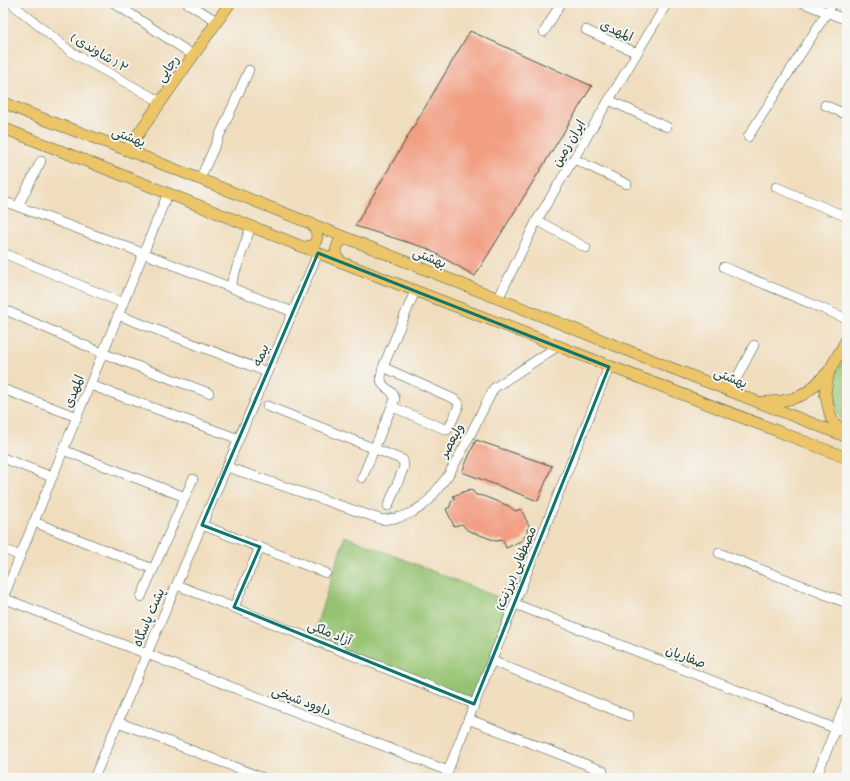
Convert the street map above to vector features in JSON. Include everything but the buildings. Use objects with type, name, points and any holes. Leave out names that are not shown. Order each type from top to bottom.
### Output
[{"type":"main road","name":"رجایی","points":[[127,150],[230,3]]},
{"type":"main road","name":"بهشتی","points":[[3,102],[30,114],[200,179],[758,403],[846,436]]},
{"type":"main road","points":[[3,128],[302,247],[847,458]]},
{"type":"main road","points":[[302,247],[310,247],[316,242],[318,235],[313,225]]},
{"type":"main road","points":[[341,262],[336,254],[337,246],[342,241],[349,239]]},
{"type":"main road","points":[[758,403],[782,401],[801,396],[829,371],[847,339]]},
{"type":"main road","points":[[829,371],[825,393],[827,404],[831,418],[846,436]]},
{"type":"street","name":"( شاوندی ) ۲","points":[[12,3],[71,52],[161,102]]},
{"type":"street","points":[[114,3],[194,55]]},
{"type":"street","points":[[187,3],[217,21]]},
{"type":"street","points":[[544,32],[561,3]]},
{"type":"street","name":"ایران زمین","points":[[498,299],[537,220],[667,3]]},
{"type":"street","points":[[804,3],[847,20]]},
{"type":"street","points":[[748,137],[833,3]]},
{"type":"street","name":"المهدی","points":[[586,30],[637,53]]},
{"type":"street","points":[[200,179],[249,70]]},
{"type":"street","points":[[609,100],[667,127]]},
{"type":"street","points":[[825,105],[847,115]]},
{"type":"street","points":[[574,159],[627,184]]},
{"type":"street","points":[[18,206],[41,161]]},
{"type":"street","points":[[776,188],[847,216]]},
{"type":"street","name":"المهدی","points":[[3,598],[168,193]]},
{"type":"street","points":[[3,201],[143,253],[293,312]]},
{"type":"street","points":[[537,220],[586,248]]},
{"type":"street","points":[[230,287],[251,226]]},
{"type":"street","name":"بیمه","points":[[227,467],[318,253]]},
{"type":"street","points":[[3,254],[123,303]]},
{"type":"street","points":[[724,267],[847,319]]},
{"type":"street","points":[[362,478],[393,407],[395,399],[394,394],[382,385],[380,381],[383,367],[415,290]]},
{"type":"street","points":[[3,309],[102,353],[209,393]]},
{"type":"street","points":[[118,315],[267,372]]},
{"type":"street","points":[[730,391],[754,345]]},
{"type":"street","name":"ولیعصر","points":[[227,467],[383,520],[401,517],[413,512],[430,499],[464,448],[494,388],[558,346]]},
{"type":"street","points":[[383,367],[454,399],[458,402],[459,406],[447,430],[393,407]]},
{"type":"street","name":"مصطفایی (برزنت)","points":[[446,774],[609,367]]},
{"type":"street","points":[[90,385],[239,439]]},
{"type":"street","points":[[3,389],[77,417]]},
{"type":"street","points":[[267,406],[402,460],[404,467],[388,506]]},
{"type":"street","points":[[63,450],[185,497]]},
{"type":"street","points":[[3,458],[52,477]]},
{"type":"street","name":"پشت پاسگاه","points":[[95,776],[227,467]]},
{"type":"street","points":[[141,597],[193,479]]},
{"type":"street","points":[[34,522],[153,569]]},
{"type":"street","points":[[202,525],[326,573]]},
{"type":"street","points":[[234,607],[260,547]]},
{"type":"street","points":[[3,549],[20,556]]},
{"type":"street","points":[[719,553],[847,603]]},
{"type":"street","name":"آزاد ملکی","points":[[177,585],[474,704]]},
{"type":"street","name":"داوود شیخی","points":[[3,598],[147,653],[446,774]]},
{"type":"street","name":"صفاریان","points":[[515,604],[847,732]]},
{"type":"street","points":[[492,661],[629,716]]},
{"type":"street","points":[[816,778],[847,699]]},
{"type":"street","points":[[468,719],[603,771]]},
{"type":"street","points":[[118,722],[263,778]]},
{"type":"street","points":[[95,776],[105,778]]},
{"type":"highlighted area","points":[[318,253],[609,367],[474,704],[234,607],[260,547],[202,525]]},
{"type":"green space","points":[[847,355],[847,428],[837,412],[833,376]]},
{"type":"green space","points":[[345,536],[512,603],[473,701],[311,642]]}]
